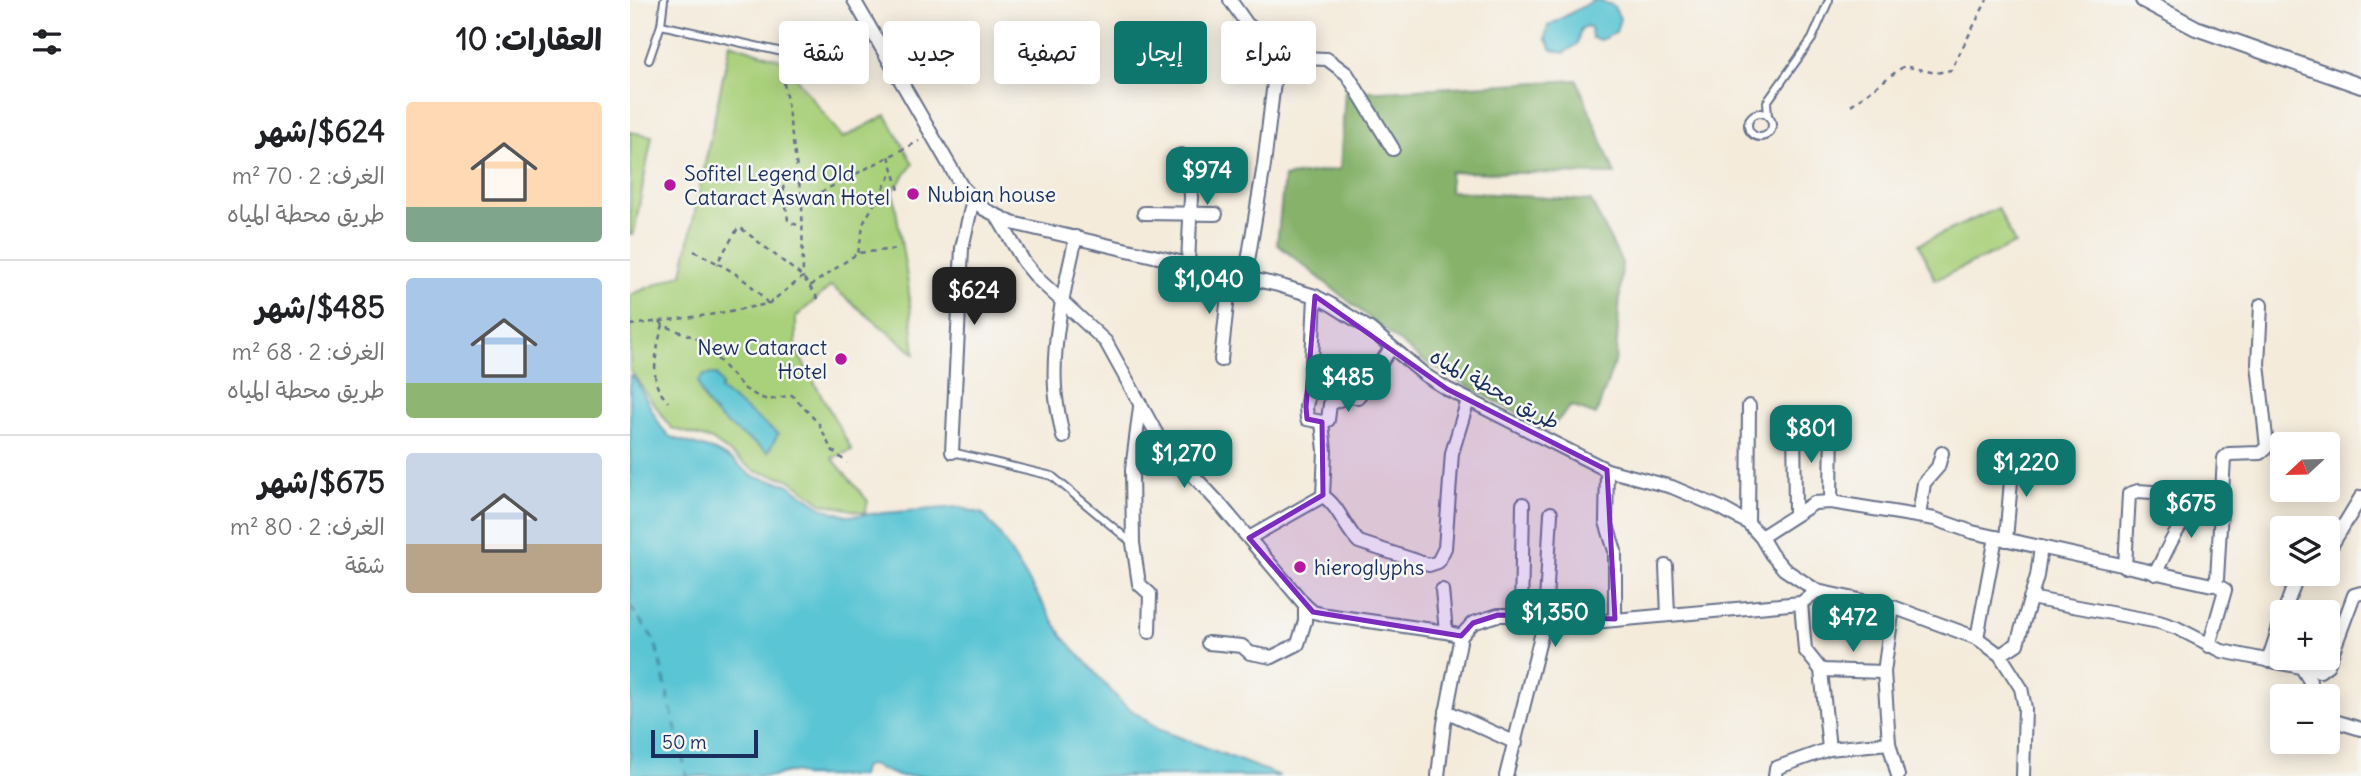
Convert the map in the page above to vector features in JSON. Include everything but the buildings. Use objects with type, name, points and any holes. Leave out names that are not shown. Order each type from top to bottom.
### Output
[{"type":"street","name":"طريق محطة المياه","points":[[855,0],[962,187],[972,199],[997,217],[1019,225],[1315,296],[1351,317],[1425,375],[1468,400],[1607,470],[1696,495],[1748,523],[1784,569],[1817,591],[1893,607],[1977,638],[2000,655]]},
{"type":"street","points":[[1230,0],[1245,21]]},
{"type":"street","points":[[2143,0],[2196,28],[2361,86]]},
{"type":"street","points":[[1316,59],[1327,59],[1347,74],[1393,149]]},
{"type":"street","points":[[1245,279],[1264,165],[1274,84]]},
{"type":"street","points":[[1181,155],[1190,183],[1188,265]]},
{"type":"street","points":[[952,452],[962,248],[972,199]]},
{"type":"street","points":[[1144,213],[1216,214]]},
{"type":"street","points":[[997,217],[1024,262],[1062,304],[1106,342],[1160,440],[1249,538],[1305,605],[1313,612],[1327,615],[1461,636]]},
{"type":"street","points":[[1063,437],[1055,389],[1056,349],[1076,237]]},
{"type":"street","points":[[1222,360],[1230,276]]},
{"type":"street","points":[[1315,296],[1307,419],[1322,422],[1328,419],[1330,404],[1348,396],[1358,397],[1391,348]]},
{"type":"street","points":[[2216,584],[2224,458],[2229,454],[2260,453],[2267,447],[2258,364],[2261,305]]},
{"type":"street","points":[[1323,496],[1330,501],[1359,542],[1429,565],[1438,562],[1445,548],[1452,453],[1468,400]]},
{"type":"street","points":[[1748,523],[1749,406]]},
{"type":"street","points":[[1140,407],[1132,470],[1133,543],[1139,584],[1150,594],[1149,632]]},
{"type":"street","points":[[1794,416],[1795,514]]},
{"type":"street","points":[[1831,502],[1832,419]]},
{"type":"street","points":[[1322,422],[1325,451],[1323,496]]},
{"type":"street","points":[[1919,516],[1924,483],[1938,467],[1942,453]]},
{"type":"street","points":[[1977,638],[2001,538],[2013,457]]},
{"type":"street","points":[[1607,470],[1606,522],[1615,551],[1615,619]]},
{"type":"street","points":[[2125,567],[2129,494],[2138,491],[2221,497]]},
{"type":"street","points":[[1249,538],[1323,496]]},
{"type":"street","points":[[2155,574],[2184,518],[2200,504],[2221,497]]},
{"type":"street","points":[[2340,531],[2361,497]]},
{"type":"street","points":[[1761,537],[1814,503],[1831,502],[1944,521],[1965,530],[2208,586],[2216,584],[2225,590],[2209,646]]},
{"type":"street","points":[[1521,615],[1523,504]]},
{"type":"street","points":[[1506,776],[1545,620],[1551,513]]},
{"type":"street","points":[[2023,776],[2025,708],[2021,688],[2000,655],[2017,644],[2037,576],[2041,547]]},
{"type":"street","points":[[1666,566],[1668,615]]},
{"type":"street","points":[[1442,590],[1446,632]]},
{"type":"street","points":[[1437,776],[1461,636],[1468,626],[1498,615],[1593,622],[1801,603],[1817,591]]},
{"type":"street","points":[[2340,633],[2354,595],[2361,593]]},
{"type":"street","points":[[2030,598],[2159,622],[2177,628],[2209,646],[2268,661],[2270,655]]},
{"type":"street","points":[[1801,603],[1805,650],[1821,670],[1829,749]]},
{"type":"street","points":[[1208,643],[1242,646],[1250,653],[1272,657],[1298,644],[1306,621],[1305,605]]},
{"type":"street","points":[[1893,607],[1884,672],[1889,743],[1898,776]]},
{"type":"street","points":[[1821,670],[1884,672]]},
{"type":"street","points":[[1447,711],[1516,743]]},
{"type":"street","points":[[2340,723],[2361,729]]},
{"type":"street","points":[[1775,776],[1776,768],[1829,749],[1889,743]]},
{"type":"lane","points":[[649,60],[661,25],[664,0]]},
{"type":"lane","points":[[1768,116],[1758,113],[1749,119],[1748,130],[1751,134],[1762,138],[1767,136],[1772,126],[1767,102],[1812,39],[1829,0]]},
{"type":"lane","points":[[661,25],[779,50]]},
{"type":"lane","points":[[952,452],[1052,476],[1133,543]]},
{"type":"path","points":[[1851,106],[1904,66],[1936,73],[1951,70],[1987,0]]},
{"type":"path","points":[[784,84],[802,202],[803,277]]},
{"type":"path","points":[[802,202],[931,134]]},
{"type":"path","points":[[888,156],[899,190]]},
{"type":"path","points":[[858,253],[864,222],[893,171]]},
{"type":"path","points":[[798,176],[786,179],[783,184],[788,219],[801,226]]},
{"type":"path","points":[[717,263],[736,230],[740,228],[803,277],[821,303]]},
{"type":"path","points":[[810,286],[858,253],[897,250]]},
{"type":"path","points":[[694,251],[734,272],[761,294],[768,304]]},
{"type":"path","points":[[630,325],[768,304],[803,277]]},
{"type":"path","points":[[660,321],[663,325],[700,340],[745,389],[759,397],[768,400],[792,395],[797,398],[819,424],[831,449],[847,463]]},
{"type":"path","points":[[663,325],[657,347],[655,380],[668,402]]},
{"type":"highlighted area","points":[[1315,296],[1447,389],[1607,470],[1615,619],[1498,615],[1473,623],[1461,636],[1313,612],[1249,538],[1323,495],[1322,422],[1307,419],[1306,407]]},
{"type":"green space","points":[[730,43],[779,59],[779,84],[801,84],[843,138],[886,115],[913,164],[893,191],[908,284],[915,354],[831,286],[796,317],[796,350],[852,450],[832,458],[868,501],[865,513],[822,503],[789,479],[755,471],[712,440],[671,428],[630,370],[630,295],[682,274]]},
{"type":"green space","points":[[1577,80],[1615,174],[1450,172],[1450,191],[1591,201],[1622,263],[1616,358],[1596,415],[1571,406],[1548,431],[1422,360],[1277,244],[1284,177],[1340,169],[1345,91]]},
{"type":"green space","points":[[630,132],[652,136],[634,233],[630,235]]},
{"type":"green space","points":[[1998,208],[2015,244],[1935,280],[1919,244]]},
{"type":"water","points":[[1594,0],[1613,5],[1620,18],[1616,32],[1601,40],[1592,38],[1591,28],[1587,26],[1581,29],[1577,44],[1564,53],[1552,50],[1545,38],[1548,26]]},
{"type":"water","points":[[716,374],[722,385],[720,390],[778,434],[768,452],[725,423],[707,404],[698,381],[704,375]]},
{"type":"water","points":[[630,375],[635,378],[661,427],[670,437],[715,451],[734,461],[752,476],[787,484],[823,508],[847,516],[958,507],[983,514],[1000,535],[1064,638],[1122,703],[1158,729],[1280,776],[898,776],[871,765],[864,766],[861,776],[804,776],[786,772],[775,776],[630,776]]},
{"type":"ferry route","points":[[630,606],[655,641],[687,776]]},
{"type":"place","name":"Sofitel Legend Old Cataract Aswan Hotel","points":[[670,185]]},
{"type":"place","name":"Nubian house","points":[[913,194]]},
{"type":"place","name":"New Cataract Hotel","points":[[841,359]]},
{"type":"place","name":"hieroglyphs","points":[[1300,567]]}]
